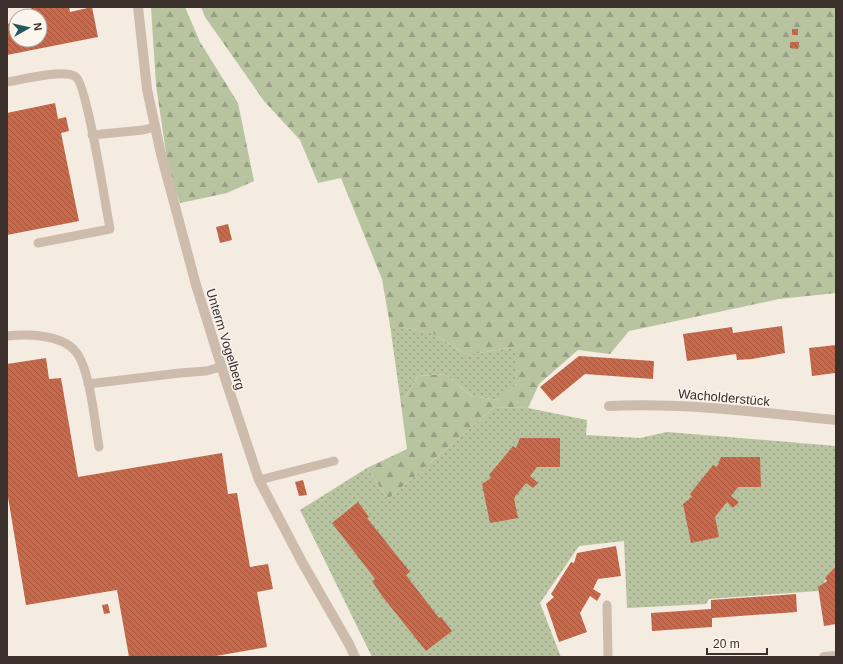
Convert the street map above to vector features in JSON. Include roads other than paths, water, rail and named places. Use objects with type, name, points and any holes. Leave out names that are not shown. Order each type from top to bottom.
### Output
[{"type":"street","name":"Unterm Vogelberg","points":[[138,7],[147,89],[155,127],[176,214],[221,367],[259,480],[302,562],[349,644],[354,657]]},
{"type":"street","name":"Wacholderstück","points":[[609,406],[662,405],[836,420]]},
{"type":"street","points":[[824,657],[836,656]]},
{"type":"lane","points":[[7,82],[54,74],[68,74],[77,77],[82,86],[92,135],[110,229],[38,243]]},
{"type":"lane","points":[[92,135],[143,130],[155,127]]},
{"type":"lane","points":[[7,336],[17,335],[44,337],[63,342],[76,352],[85,370],[99,447]]},
{"type":"lane","points":[[88,384],[180,372],[206,371],[221,367]]},
{"type":"lane","points":[[259,480],[334,461]]},
{"type":"lane","points":[[606,605],[608,657]]}]
